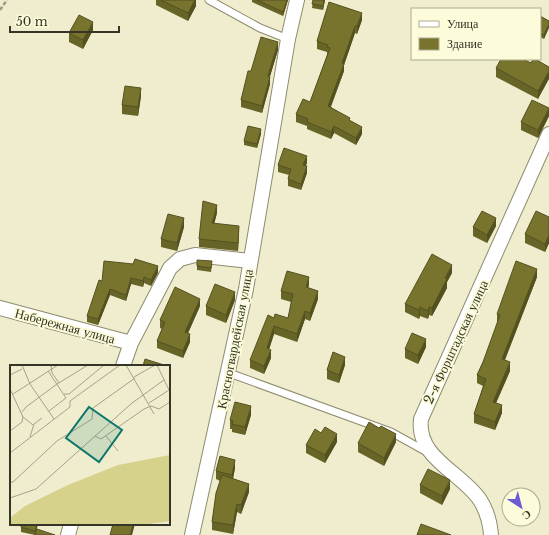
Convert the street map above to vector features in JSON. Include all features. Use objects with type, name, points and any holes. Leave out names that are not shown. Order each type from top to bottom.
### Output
[{"type":"street","name":"Красногвардейская улица","points":[[192,535],[229,372],[250,261],[288,39],[298,0]]},
{"type":"street","name":"2-я Форштадская улица","points":[[491,535],[486,511],[480,499],[470,488],[430,454],[421,436],[420,427],[424,409],[505,235],[549,134]]},
{"type":"street","name":"Набережная улица","points":[[123,365],[131,343],[165,276],[170,268],[180,259],[196,255],[250,261]]},
{"type":"street","name":"Набережная улица","points":[[0,308],[131,343]]},
{"type":"street","points":[[68,535],[71,525]]},
{"type":"lane","points":[[209,0],[260,28],[288,39]]},
{"type":"lane","points":[[229,372],[391,432],[430,454]]},
{"type":"path","points":[[0,10],[6,0]]},
{"type":"building","points":[[161,0],[195,0],[188,13]]},
{"type":"building","points":[[257,0],[287,0],[283,12]]},
{"type":"building","points":[[313,0],[324,0],[323,6],[312,4]]},
{"type":"building","points":[[329,2],[362,13],[357,26],[355,26],[342,63],[344,64],[328,106],[350,118],[349,120],[362,127],[356,138],[334,126],[331,132],[307,122],[308,119],[296,114],[303,99],[310,102],[330,48],[327,47],[328,45],[317,41]]},
{"type":"building","points":[[79,15],[93,22],[83,40],[69,33]]},
{"type":"building","points":[[541,17],[549,21],[544,35],[541,34]]},
{"type":"building","points":[[261,37],[278,42],[268,76],[270,77],[262,106],[241,100],[248,71],[251,71]]},
{"type":"building","points":[[500,60],[525,60],[531,63],[532,60],[537,60],[549,67],[549,71],[538,91],[496,68]]},
{"type":"building","points":[[125,86],[141,88],[138,107],[122,105]]},
{"type":"building","points":[[532,100],[549,108],[538,130],[521,122]]},
{"type":"building","points":[[248,126],[261,129],[257,144],[244,141]]},
{"type":"building","points":[[284,148],[307,156],[303,165],[307,166],[301,184],[288,179],[291,169],[278,165]]},
{"type":"building","points":[[203,201],[217,205],[212,223],[239,226],[238,243],[199,239]]},
{"type":"building","points":[[482,211],[496,218],[487,235],[473,227]]},
{"type":"building","points":[[536,211],[549,217],[549,235],[545,244],[525,234]]},
{"type":"building","points":[[168,214],[184,218],[177,243],[161,239]]},
{"type":"building","points":[[432,254],[452,265],[445,278],[447,279],[432,308],[429,307],[428,311],[420,307],[419,310],[405,304]]},
{"type":"building","points":[[135,259],[158,266],[151,280],[144,277],[143,281],[131,278],[126,295],[110,289],[98,319],[87,316],[99,280],[102,281],[104,261],[133,264]]},
{"type":"building","points":[[197,260],[212,261],[211,268],[197,266]]},
{"type":"building","points":[[516,261],[537,269],[502,359],[510,362],[493,402],[502,405],[495,422],[474,414],[486,379],[477,375],[500,315],[497,314]]},
{"type":"building","points":[[287,271],[309,277],[306,287],[318,291],[310,313],[305,311],[297,334],[274,326],[267,348],[271,350],[264,366],[250,360],[268,315],[274,318],[275,314],[288,318],[293,294],[281,291]]},
{"type":"building","points":[[215,284],[235,292],[226,315],[206,306]]},
{"type":"building","points":[[175,287],[200,299],[185,332],[190,334],[183,351],[157,341],[165,322],[160,320]]},
{"type":"building","points":[[412,333],[426,339],[418,355],[405,349]]},
{"type":"building","points":[[333,352],[345,357],[339,375],[327,370]]},
{"type":"building","points":[[145,359],[164,365],[143,365]]},
{"type":"building","points":[[235,402],[251,406],[245,427],[232,424],[233,421],[230,420]]},
{"type":"building","points":[[369,422],[379,428],[381,426],[396,434],[384,458],[358,443]]},
{"type":"building","points":[[325,427],[337,434],[325,455],[306,445],[315,429],[321,433]]},
{"type":"building","points":[[220,456],[235,460],[232,475],[216,471]]},
{"type":"building","points":[[428,469],[450,480],[442,496],[420,485]]},
{"type":"building","points":[[222,475],[249,484],[241,505],[237,504],[233,525],[212,522],[216,493]]},
{"type":"building","points":[[421,524],[451,535],[417,535]]},
{"type":"building","points":[[21,525],[37,525],[35,531],[21,527]]},
{"type":"building","points":[[113,525],[133,525],[130,535],[110,535]]},
{"type":"building","points":[[37,529],[55,535],[35,535]]}]
